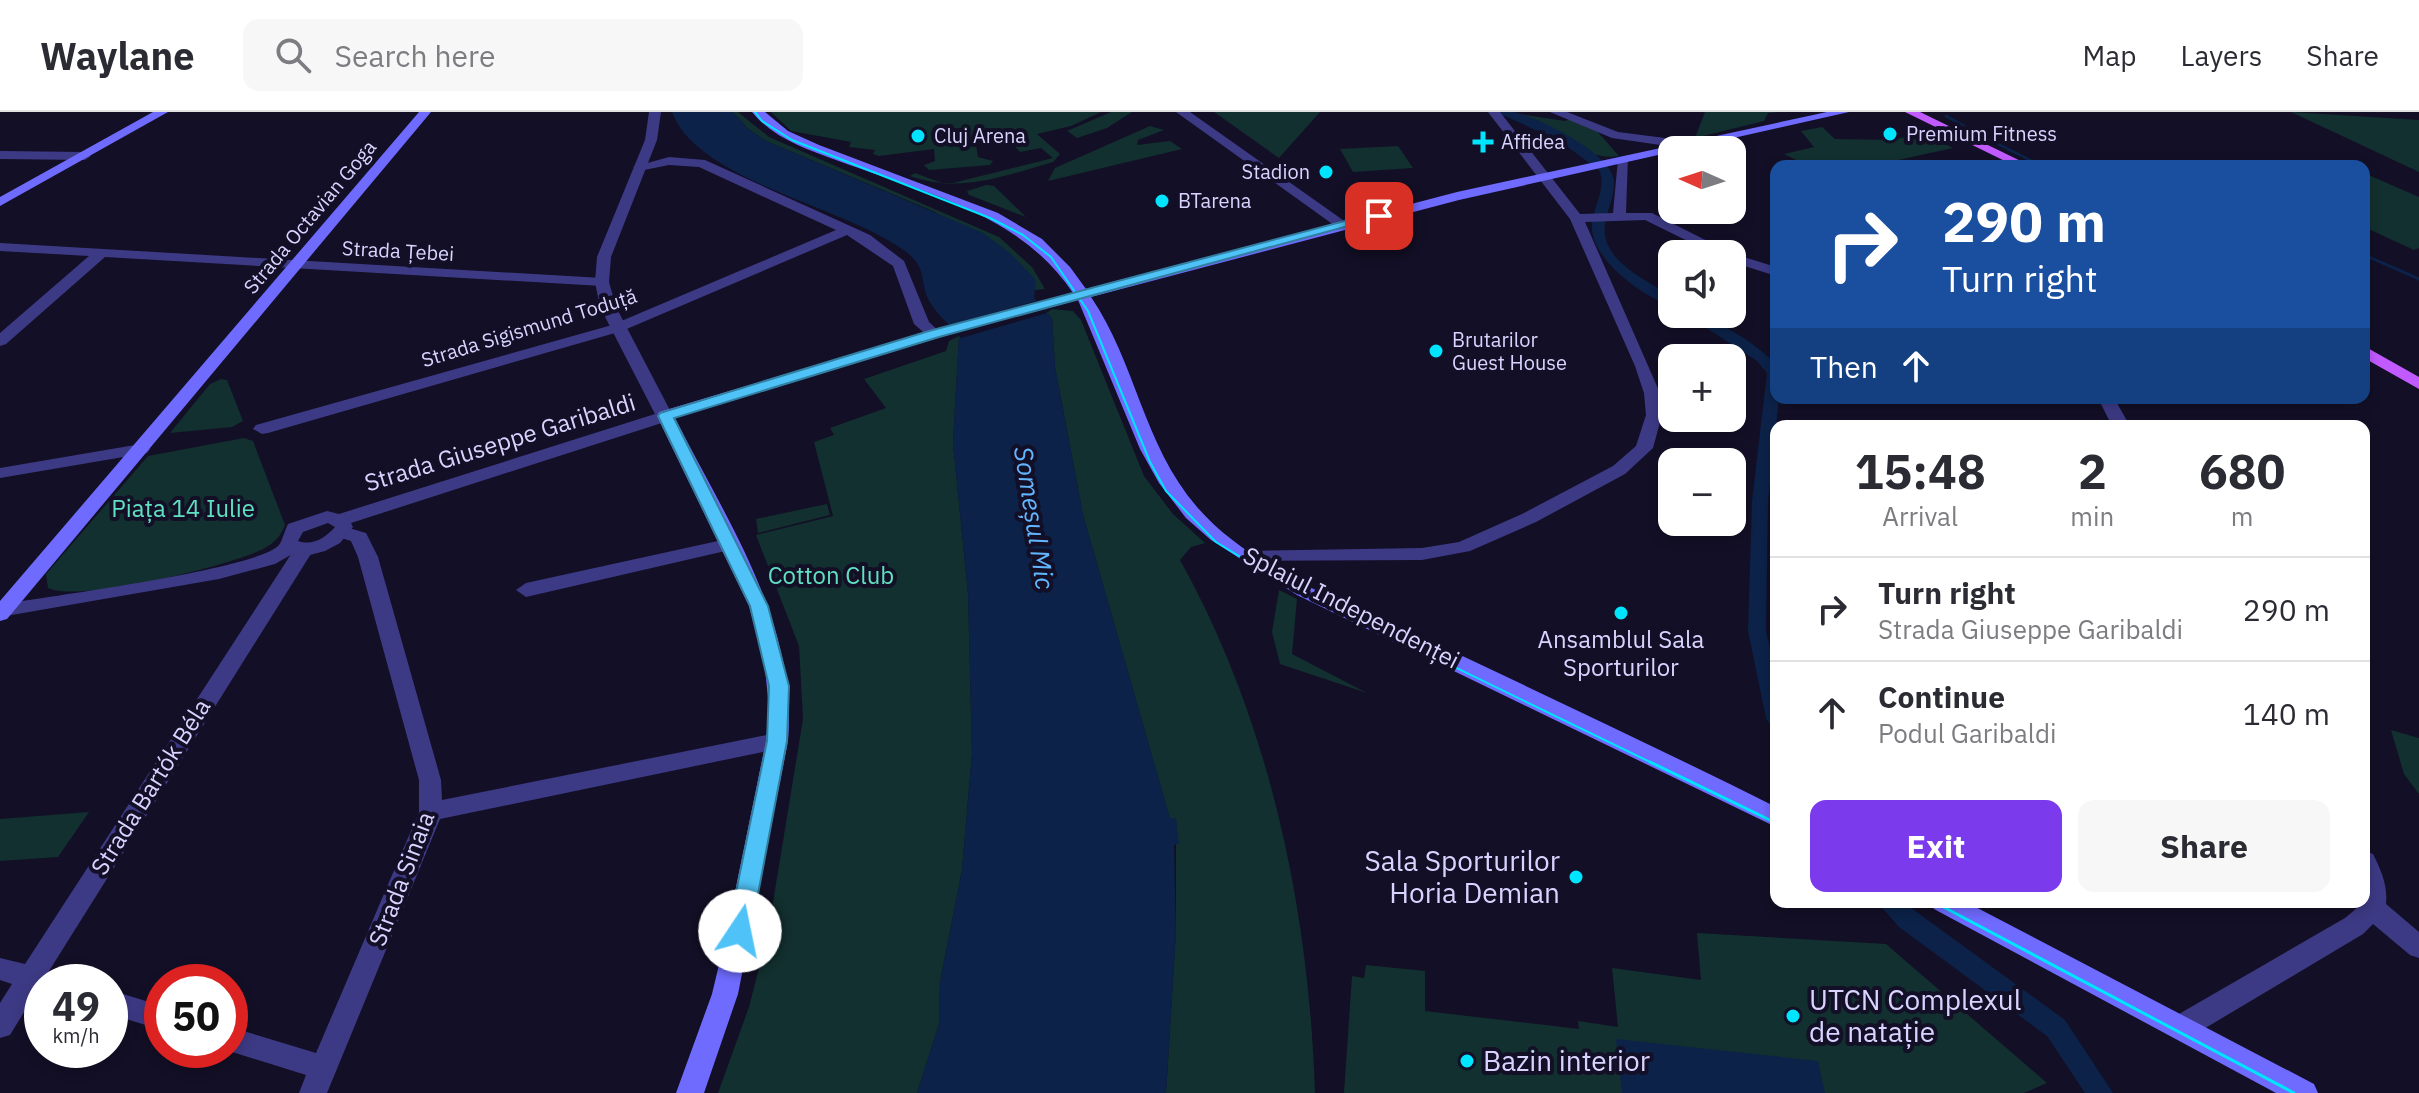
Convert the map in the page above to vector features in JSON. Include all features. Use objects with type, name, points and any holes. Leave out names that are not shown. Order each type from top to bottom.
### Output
[{"type":"main road","points":[[0,202],[162,112]]},
{"type":"main road","name":"Strada Octavian Goga","points":[[141,449],[425,112]]},
{"type":"main road","name":"Splaiul Independenței","points":[[758,112],[791,137],[914,186],[934,201],[992,224],[1021,231],[1061,262],[1083,294],[1168,484],[1211,531],[1248,557],[1372,622],[1770,815]]},
{"type":"main road","name":"Strada Giuseppe Garibaldi","points":[[1731,136],[1843,112]]},
{"type":"main road","points":[[1911,112],[2012,160]]},
{"type":"main road","name":"Strada Giuseppe Garibaldi","points":[[665,416],[1043,304],[1343,225],[1546,176],[1609,163],[1623,164],[1658,154]]},
{"type":"main road","points":[[2370,355],[2419,384]]},
{"type":"main road","points":[[665,416],[768,631],[779,686],[777,741],[725,994],[690,1093]]},
{"type":"main road","points":[[1,612],[141,449]]},
{"type":"main road","points":[[1954,908],[2304,1093]]},
{"type":"street","points":[[655,112],[651,140],[604,257],[602,282],[603,295],[617,328],[665,416]]},
{"type":"street","points":[[1182,112],[1343,225]]},
{"type":"street","points":[[1556,112],[1564,112],[1616,135],[1658,142]]},
{"type":"street","points":[[1248,557],[1422,554],[1463,547],[1529,518],[1619,470],[1640,455],[1654,424],[1652,393],[1583,218],[1496,114]]},
{"type":"street","points":[[0,155],[85,156]]},
{"type":"street","points":[[639,167],[669,161],[701,163],[884,250],[899,264],[922,324],[942,332]]},
{"type":"street","points":[[1613,216],[1620,200],[1623,164]]},
{"type":"street","points":[[1620,200],[1640,215]]},
{"type":"street","points":[[1583,218],[1640,215],[1656,219],[1697,240]]},
{"type":"street","name":"Strada Sigismund Toduță","points":[[262,429],[617,328],[847,230]]},
{"type":"street","name":"Strada Țebei","points":[[0,247],[602,282]]},
{"type":"street","points":[[0,341],[100,254]]},
{"type":"street","points":[[1746,262],[1770,270]]},
{"type":"street","name":"Strada Giuseppe Garibaldi","points":[[341,526],[665,416]]},
{"type":"street","points":[[0,473],[141,449]]},
{"type":"street","name":"Strada Bartók Béla","points":[[49,964],[297,548],[290,533],[302,524],[319,518],[341,526]]},
{"type":"street","points":[[1,612],[230,570],[297,548],[330,542],[341,526]]},
{"type":"street","name":"Strada Sinaia","points":[[319,1080],[431,812],[430,780],[368,557],[359,537],[341,526]]},
{"type":"street","points":[[526,590],[727,545]]},
{"type":"street","points":[[431,812],[777,741]]},
{"type":"street","points":[[2182,1027],[2354,926],[2373,908],[2375,890],[2370,877]]},
{"type":"street","points":[[2373,908],[2419,947]]},
{"type":"street","points":[[0,969],[24,976]]},
{"type":"street","name":"Strada Bartók Béla","points":[[0,1026],[24,998]]},
{"type":"street","points":[[248,1047],[319,1080]]},
{"type":"green space","points":[[733,112],[738,112],[769,137],[999,237],[1032,267],[1045,289],[1035,290],[1035,281],[935,212],[766,141],[747,128]]},
{"type":"green space","name":"Cluj Arena","points":[[771,112],[1101,112],[1071,126],[1037,134],[1060,154],[1053,162],[1017,173],[964,183],[953,183],[1053,158],[1041,148],[1020,152],[1009,140],[976,145],[978,157],[993,161],[990,165],[929,170],[924,165],[935,161],[934,149],[879,156],[873,154],[875,150],[849,147],[851,142],[791,131]]},
{"type":"green space","points":[[1111,112],[1132,112],[1107,128],[1077,138],[1067,131]]},
{"type":"green space","points":[[1214,112],[1320,112],[1279,158]]},
{"type":"green space","points":[[1506,112],[1565,121],[1572,118],[1596,130],[1619,156],[1592,153],[1521,116]]},
{"type":"green space","points":[[1705,112],[1779,112],[1768,113],[1764,121],[1696,136]]},
{"type":"green space","points":[[2291,112],[2419,120],[2419,172]]},
{"type":"green space","points":[[1150,126],[1164,130],[1138,140],[1137,145],[1170,141],[1182,149],[1048,181],[1055,168]]},
{"type":"green space","points":[[1822,127],[1835,139],[1892,140],[1923,133],[1953,148],[1898,160],[1796,160],[1784,154],[1814,147],[1801,131]]},
{"type":"green space","points":[[1398,146],[1413,168],[1353,172],[1340,149]]},
{"type":"green space","points":[[915,173],[941,183],[928,181],[910,176]]},
{"type":"green space","points":[[2370,176],[2419,197],[2419,248],[2414,250],[2370,230]]},
{"type":"green space","points":[[986,185],[994,186],[1026,217],[969,195],[967,191]]},
{"type":"green space","points":[[1052,309],[1073,311],[1081,320],[1144,476],[1173,514],[1205,543],[1191,547],[1180,560],[1238,685],[1261,751],[1279,818],[1304,955],[1315,1093],[1166,1093],[1176,931],[1176,819],[1170,819],[1083,515],[1055,367],[1052,318],[1046,313]]},
{"type":"green space","name":"Cotton Club","points":[[959,336],[953,443],[968,593],[972,753],[962,870],[940,982],[939,1024],[917,1093],[718,1093],[749,1007],[768,933],[803,719],[799,646],[756,535],[833,516],[814,442],[834,435],[830,428],[886,408],[864,379],[946,351],[949,341]]},
{"type":"green space","points":[[227,380],[243,421],[232,427],[170,433],[210,384]]},
{"type":"green space","name":"Piața 14 Iulie","points":[[244,438],[253,441],[285,525],[272,543],[222,564],[156,580],[90,590],[48,588],[46,574],[148,456]]},
{"type":"green space","points":[[827,504],[830,515],[758,533],[756,519]]},
{"type":"green space","points":[[1279,590],[1297,599],[1292,654],[1367,693],[1280,664],[1272,632]]},
{"type":"green space","points":[[2391,730],[2419,738],[2419,794],[2404,774]]},
{"type":"green space","points":[[89,812],[58,857],[0,861],[0,819]]},
{"type":"green space","name":"UTCN Complexul de natație","points":[[1697,933],[1886,944],[2047,1083],[2024,1093],[1344,1093],[1352,976],[1364,978],[1366,965],[1425,971],[1425,1011],[1579,1029],[1578,1021],[1618,1027],[1612,968],[1701,980]]},
{"type":"water","name":"Someșul Mic","points":[[672,112],[733,112],[747,128],[766,141],[983,233],[1010,253],[1036,280],[1034,298],[1052,318],[1055,367],[1083,515],[1170,818],[1176,818],[1179,844],[1174,845],[1176,931],[1166,1093],[917,1093],[939,1024],[940,982],[962,870],[972,753],[968,593],[953,443],[959,336],[931,304],[920,270],[905,251],[847,220],[741,175],[711,157],[687,136]]},
{"type":"water","points":[[1616,1039],[1818,1061],[1825,1093],[1622,1093]]},
{"type":"pier","points":[[1036,301],[1047,313],[961,338],[950,325]]},
{"type":"waterway","points":[[1501,112],[1562,138],[1580,148],[1604,169],[1608,186],[1599,218],[1601,244],[1623,270],[1658,293]]},
{"type":"waterway","points":[[1946,116],[1964,126]]},
{"type":"waterway","points":[[1976,133],[2030,160]]},
{"type":"waterway","points":[[2370,258],[2419,279]]},
{"type":"waterway","points":[[1714,328],[1762,358],[1770,367]]},
{"type":"waterway","points":[[1770,691],[1757,631],[1760,501],[1771,404]]},
{"type":"waterway","points":[[1894,908],[2056,1028],[2100,1093]]},
{"type":"tram line","points":[[755,112],[762,121],[792,140],[990,218],[1023,235],[1051,257],[1088,311],[1150,462],[1166,491],[1216,542],[1288,586],[1654,764]]},
{"type":"tram line","points":[[1650,762],[1770,820]]},
{"type":"tram line","points":[[1945,908],[2294,1093]]},
{"type":"place","name":"Premium Fitness","points":[[1890,134]]},
{"type":"place","name":"Cluj Arena","points":[[918,136]]},
{"type":"place","name":"Affidea","points":[[1483,142]]},
{"type":"place","name":"Stadion","points":[[1326,172]]},
{"type":"place","name":"BTarena","points":[[1162,201]]},
{"type":"place","name":"Brutarilor Guest House","points":[[1436,351]]},
{"type":"place","name":"Ansamblul Sala Sporturilor","points":[[1621,613]]},
{"type":"place","name":"Sala Sporturilor Horia Demian","points":[[1576,877]]},
{"type":"place","name":"UTCN Complexul de natație","points":[[1793,1016]]},
{"type":"place","name":"Bazin interior","points":[[1467,1061]]},
{"type":"route","points":[[740,931],[777,741],[779,686],[768,631],[759,606],[665,416],[934,334],[1379,216]]}]
